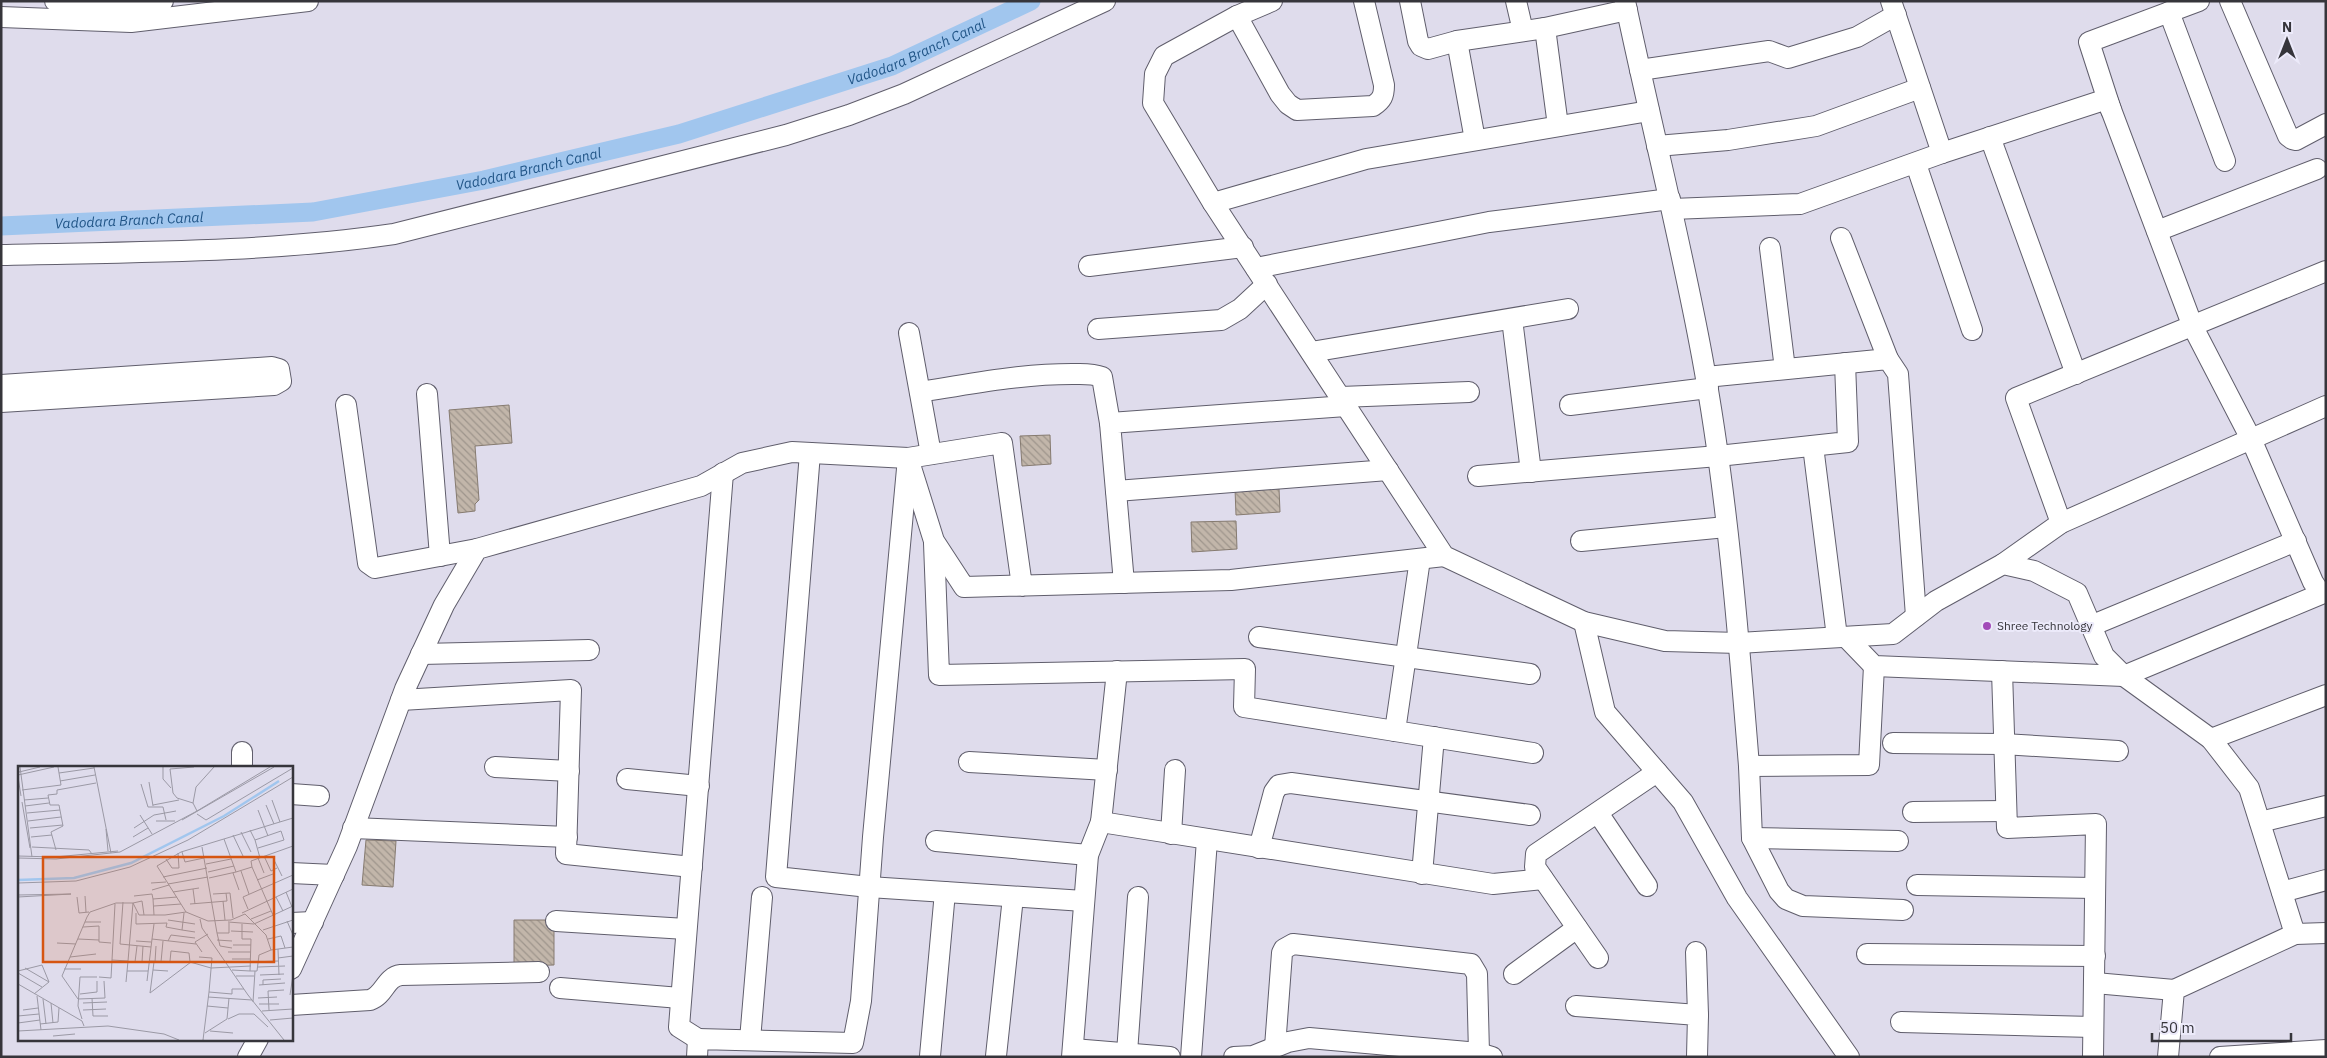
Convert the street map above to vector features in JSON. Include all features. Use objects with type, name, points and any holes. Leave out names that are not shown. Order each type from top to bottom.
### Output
[{"type":"street","points":[[55,1],[125,4],[162,1]]},
{"type":"street","points":[[1,17],[131,22],[308,1]]},
{"type":"street","points":[[1,255],[246,249],[337,243],[394,234],[776,138],[849,115],[904,94],[1105,1]]},
{"type":"street","points":[[1272,1],[1237,16],[1164,56],[1155,74],[1153,103],[1213,203],[1444,556],[1584,622],[1664,641],[1739,643],[1893,634],[1936,600],[2003,564],[2061,522],[2326,406]]},
{"type":"street","points":[[1237,16],[1280,94],[1288,104],[1297,110],[1373,106],[1381,101],[1384,94],[1384,85],[1364,1]]},
{"type":"street","points":[[1410,1],[1418,41],[1420,46],[1428,49],[1457,41],[1545,28],[1626,5],[1671,204],[1707,383],[1718,456],[1739,643],[1749,766],[1752,838],[1779,891],[1793,904],[1903,910]]},
{"type":"street","points":[[1516,1],[1523,31]]},
{"type":"street","points":[[2230,1],[2288,136],[2296,140],[2326,124]]},
{"type":"street","points":[[2112,112],[2089,42],[2183,6],[2225,161]]},
{"type":"street","points":[[1640,70],[1769,51],[1788,58],[1857,37],[1894,8],[1942,153]]},
{"type":"street","points":[[1545,28],[1558,126]]},
{"type":"street","points":[[1457,41],[1475,140]]},
{"type":"street","points":[[1657,146],[1728,140],[1816,126],[1920,88]]},
{"type":"street","points":[[1098,329],[1222,320],[1240,309],[1262,276],[1489,222],[1671,204],[1800,204],[1916,164],[1942,153],[2107,99],[2193,327],[2250,439],[2296,541],[2320,579],[2321,594],[2124,676],[1874,666],[1842,637],[1813,446]]},
{"type":"street","points":[[1213,203],[1366,159],[1649,110]]},
{"type":"street","points":[[1990,138],[2076,374]]},
{"type":"street","points":[[1916,164],[1972,330]]},
{"type":"street","points":[[2157,231],[2317,169]]},
{"type":"street","points":[[1841,238],[1888,359],[1898,374],[1916,616]]},
{"type":"street","points":[[1089,266],[1242,247]]},
{"type":"street","points":[[1770,248],[1785,369]]},
{"type":"street","points":[[2061,522],[2016,398],[2326,271]]},
{"type":"street","points":[[1311,352],[1568,310]]},
{"type":"street","points":[[1512,319],[1531,472]]},
{"type":"street","points":[[909,333],[931,454]]},
{"type":"street","points":[[1570,405],[1785,369],[1888,359]]},
{"type":"street","points":[[1478,476],[1718,456],[1848,442],[1845,363]]},
{"type":"street","points":[[1,384],[272,367],[279,369],[281,375],[281,381],[274,385],[1,402]]},
{"type":"street","points":[[920,392],[996,379],[1058,374],[1096,374],[1102,377],[1110,423],[1124,583]]},
{"type":"street","points":[[1110,423],[1344,401],[1469,392]]},
{"type":"street","points":[[427,394],[440,556]]},
{"type":"street","points":[[346,405],[368,563],[376,568],[477,549],[701,486],[742,463],[792,452],[908,458],[1002,443],[1022,586]]},
{"type":"street","points":[[810,453],[776,877],[869,887],[1084,901]]},
{"type":"street","points":[[908,458],[934,542],[939,675],[1245,668],[1244,707],[1533,753]]},
{"type":"street","points":[[723,473],[679,1027],[697,1048],[750,1040],[852,1050],[861,1001],[869,887],[908,458]]},
{"type":"street","points":[[1116,491],[1388,470]]},
{"type":"street","points":[[1581,541],[1726,527]]},
{"type":"street","points":[[2093,625],[2296,541]]},
{"type":"street","points":[[934,542],[964,587],[1231,580],[1444,556]]},
{"type":"street","points":[[292,967],[353,828],[401,700],[421,654],[444,604],[477,549]]},
{"type":"street","points":[[1396,731],[1420,559]]},
{"type":"street","points":[[2003,564],[2034,571],[2077,593],[2093,625],[2104,656],[2124,676],[2211,739],[2249,788],[2295,934]]},
{"type":"street","points":[[1584,622],[1605,712],[1683,802],[1737,898],[1849,1057]]},
{"type":"street","points":[[1259,637],[1530,674]]},
{"type":"street","points":[[421,654],[589,650]]},
{"type":"street","points":[[1749,766],[1869,765],[1874,666]]},
{"type":"street","points":[[1117,671],[1101,822],[1088,855],[1072,1053],[1170,1057]]},
{"type":"street","points":[[2002,671],[2007,828],[2096,824],[2093,1027],[2098,1056]]},
{"type":"street","points":[[401,700],[571,690],[566,854],[692,868]]},
{"type":"street","points":[[2211,739],[2326,695]]},
{"type":"street","points":[[1422,874],[1434,737]]},
{"type":"street","points":[[1893,743],[2003,744],[2118,752]]},
{"type":"street","points":[[969,762],[1107,770]]},
{"type":"street","points":[[494,767],[568,771]]},
{"type":"street","points":[[1170,834],[1175,770]]},
{"type":"street","points":[[1598,958],[1535,867],[1536,854],[1657,772]]},
{"type":"street","points":[[627,779],[699,786]]},
{"type":"street","points":[[1259,848],[1274,792],[1279,785],[1291,783],[1428,803],[1530,815]]},
{"type":"street","points":[[292,794],[319,796]]},
{"type":"street","points":[[2260,822],[2326,806]]},
{"type":"street","points":[[1912,812],[2005,812]]},
{"type":"street","points":[[1598,813],[1648,886]]},
{"type":"street","points":[[1101,822],[1492,884],[1543,879]]},
{"type":"street","points":[[353,828],[566,837]]},
{"type":"street","points":[[1752,838],[1898,840]]},
{"type":"street","points":[[1191,1057],[1207,840]]},
{"type":"street","points":[[936,842],[1088,855]]},
{"type":"street","points":[[292,873],[334,874]]},
{"type":"street","points":[[2282,892],[2326,880]]},
{"type":"street","points":[[1916,885],[2095,888]]},
{"type":"street","points":[[930,1056],[945,892]]},
{"type":"street","points":[[996,1056],[1013,896]]},
{"type":"street","points":[[1122,1054],[1138,896]]},
{"type":"street","points":[[750,1040],[762,897]]},
{"type":"street","points":[[556,921],[686,929]]},
{"type":"street","points":[[292,923],[313,922]]},
{"type":"street","points":[[1514,974],[1577,928]]},
{"type":"street","points":[[2094,982],[2174,990],[2295,934],[2326,932]]},
{"type":"street","points":[[1234,1057],[1253,1056],[1288,1042],[1310,1038],[1486,1055],[1477,974],[1471,964],[1293,944],[1284,949],[1282,953],[1275,1047]]},
{"type":"street","points":[[1696,952],[1697,1057]]},
{"type":"street","points":[[1867,954],[2094,956]]},
{"type":"street","points":[[292,1005],[370,1000],[380,996],[389,980],[394,976],[539,972]]},
{"type":"street","points":[[560,988],[680,998]]},
{"type":"street","points":[[2168,1057],[2174,990]]},
{"type":"street","points":[[1576,1006],[1698,1015]]},
{"type":"street","points":[[1901,1022],[2093,1027]]},
{"type":"street","points":[[248,1057],[257,1040]]},
{"type":"street","points":[[2220,1057],[2326,1050]]},
{"type":"building","points":[[509,405],[512,443],[475,446],[479,500],[475,504],[475,511],[458,513],[449,410]]},
{"type":"building","points":[[1050,435],[1051,464],[1022,466],[1020,436]]},
{"type":"building","points":[[1279,488],[1280,512],[1236,515],[1235,489]]},
{"type":"building","points":[[1236,521],[1237,549],[1192,552],[1191,522]]},
{"type":"building","points":[[366,840],[396,841],[393,887],[362,885]]},
{"type":"building","points":[[514,920],[554,920],[554,965],[514,966]]},
{"type":"waterway","name":"Vadodara Branch Canal","points":[[1,226],[313,212],[484,180],[679,134],[892,66],[1031,1]]},
{"type":"place","name":"Shree Technology","points":[[1987,626]]}]
